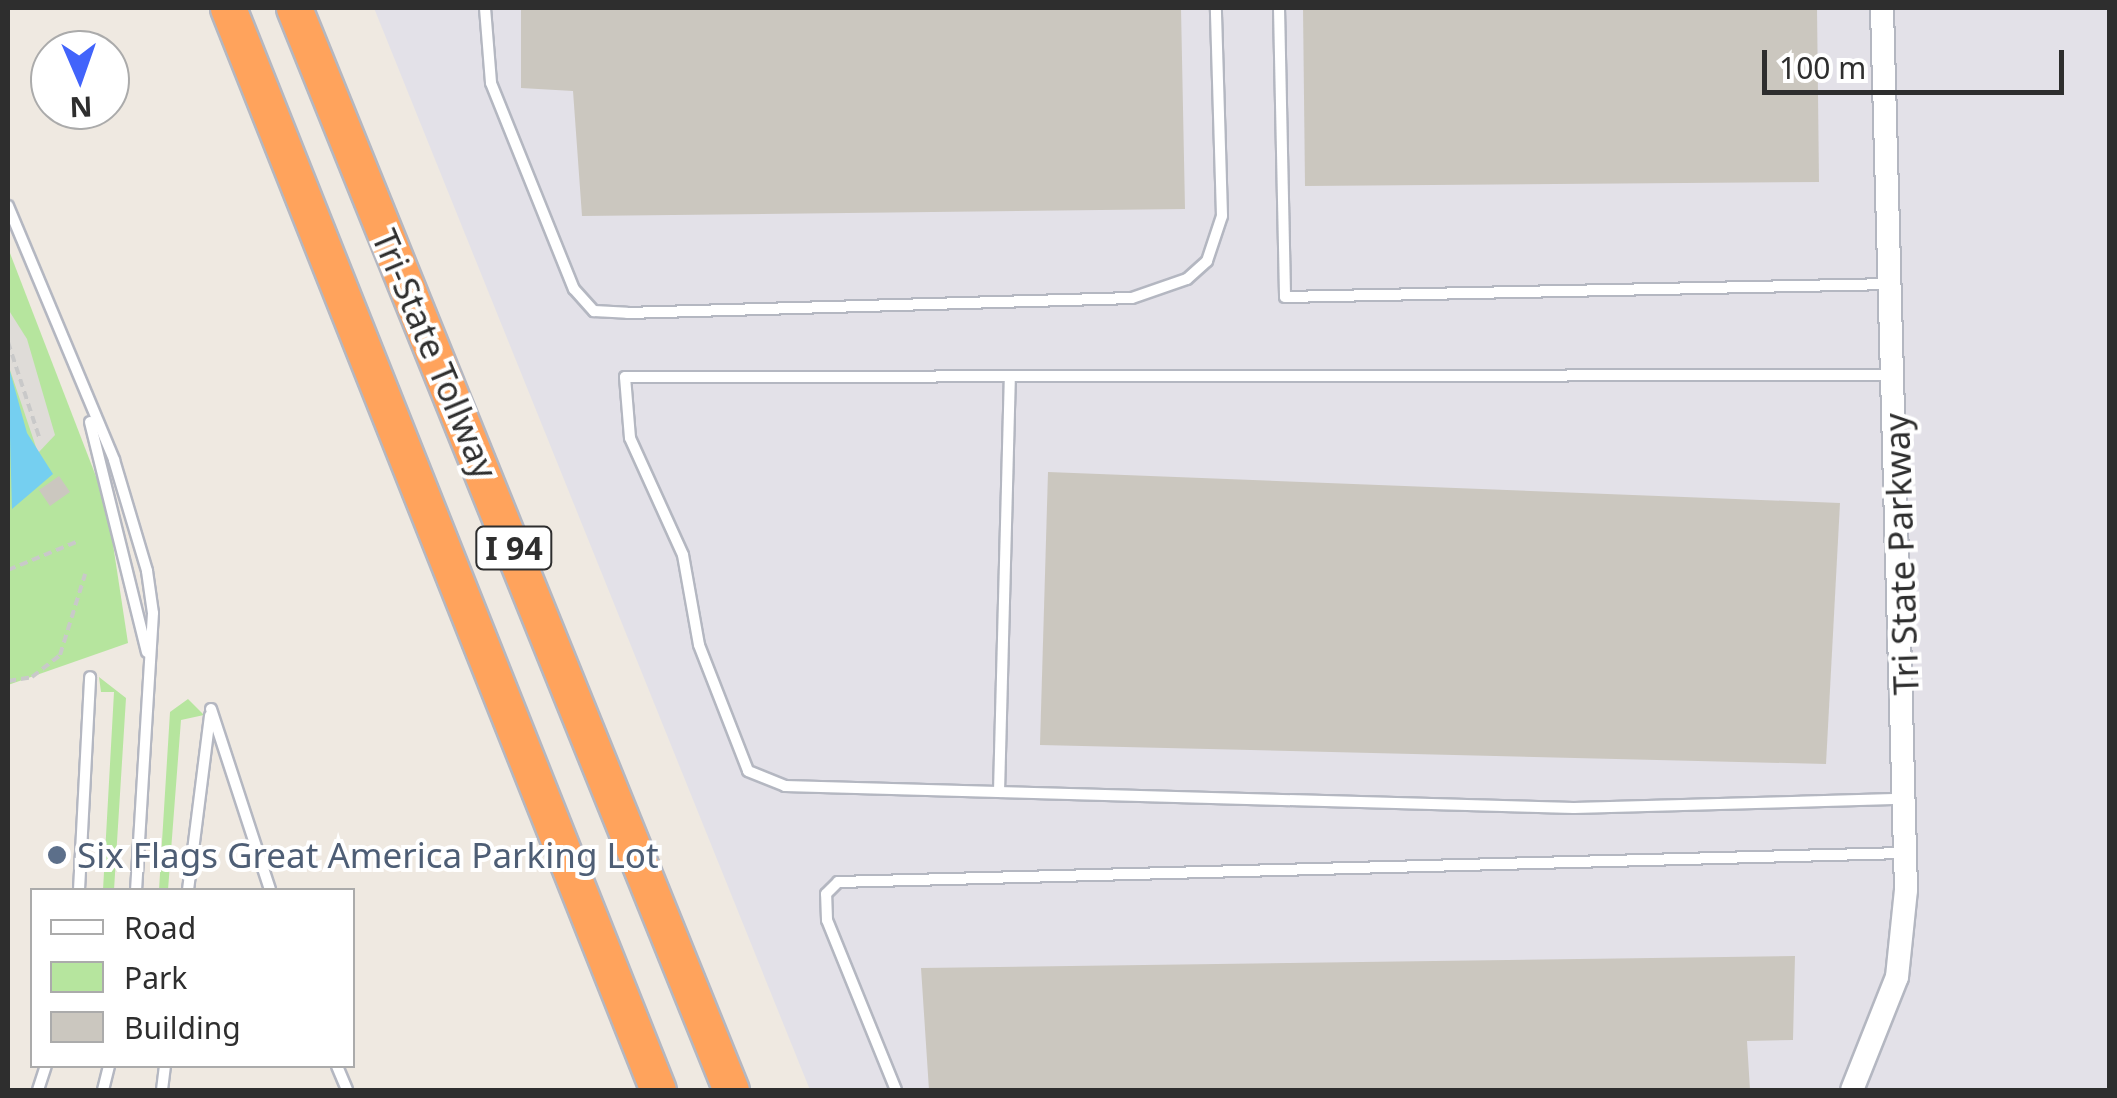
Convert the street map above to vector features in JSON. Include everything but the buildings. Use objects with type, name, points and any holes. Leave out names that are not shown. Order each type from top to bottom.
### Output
[{"type":"highway","name":"Tri-State Tollway","points":[[228,8],[658,1090]]},
{"type":"highway","name":"Tri-State Tollway","points":[[294,8],[731,1090]]},
{"type":"street","name":"Tri State Parkway","points":[[1852,1090],[1898,977],[1906,852],[1882,8]]},
{"type":"lane","points":[[484,8],[491,84],[574,289],[594,311],[626,313],[1132,298],[1176,285],[1208,261],[1222,216],[1216,8]]},
{"type":"lane","points":[[1278,8],[1285,297],[1891,284]]},
{"type":"lane","points":[[8,206],[143,548],[148,658],[136,888]]},
{"type":"lane","points":[[1894,375],[1010,381],[624,377],[630,438],[678,540],[700,610],[699,645],[748,770],[785,786],[1574,808],[1906,798]]},
{"type":"lane","points":[[999,792],[1010,381]]},
{"type":"lane","points":[[90,420],[148,658]]},
{"type":"lane","points":[[78,888],[90,677]]},
{"type":"lane","points":[[188,888],[211,709],[269,888]]},
{"type":"lane","points":[[896,1090],[827,920],[826,894],[838,882],[1906,852]]},
{"type":"path","points":[[8,342],[40,440]]},
{"type":"path","points":[[8,570],[76,542]]},
{"type":"path","points":[[8,680],[32,677],[60,655],[85,574]]},
{"type":"shaded area","points":[[374,8],[2109,8],[2109,1090],[810,1090]]},
{"type":"shaded area","points":[[8,309],[27,339],[55,435],[38,453],[8,364]]},
{"type":"green space","points":[[8,248],[107,505],[128,643],[8,685]]},
{"type":"green space","points":[[99,677],[126,698],[114,888],[103,888],[114,692],[101,692]]},
{"type":"green space","points":[[188,699],[204,715],[181,720],[168,888],[159,888],[170,712]]},
{"type":"water","points":[[8,364],[27,433],[53,474],[12,509]]},
{"type":"place","name":"Six Flags Great America Parking Lot","points":[[57,855]]}]
